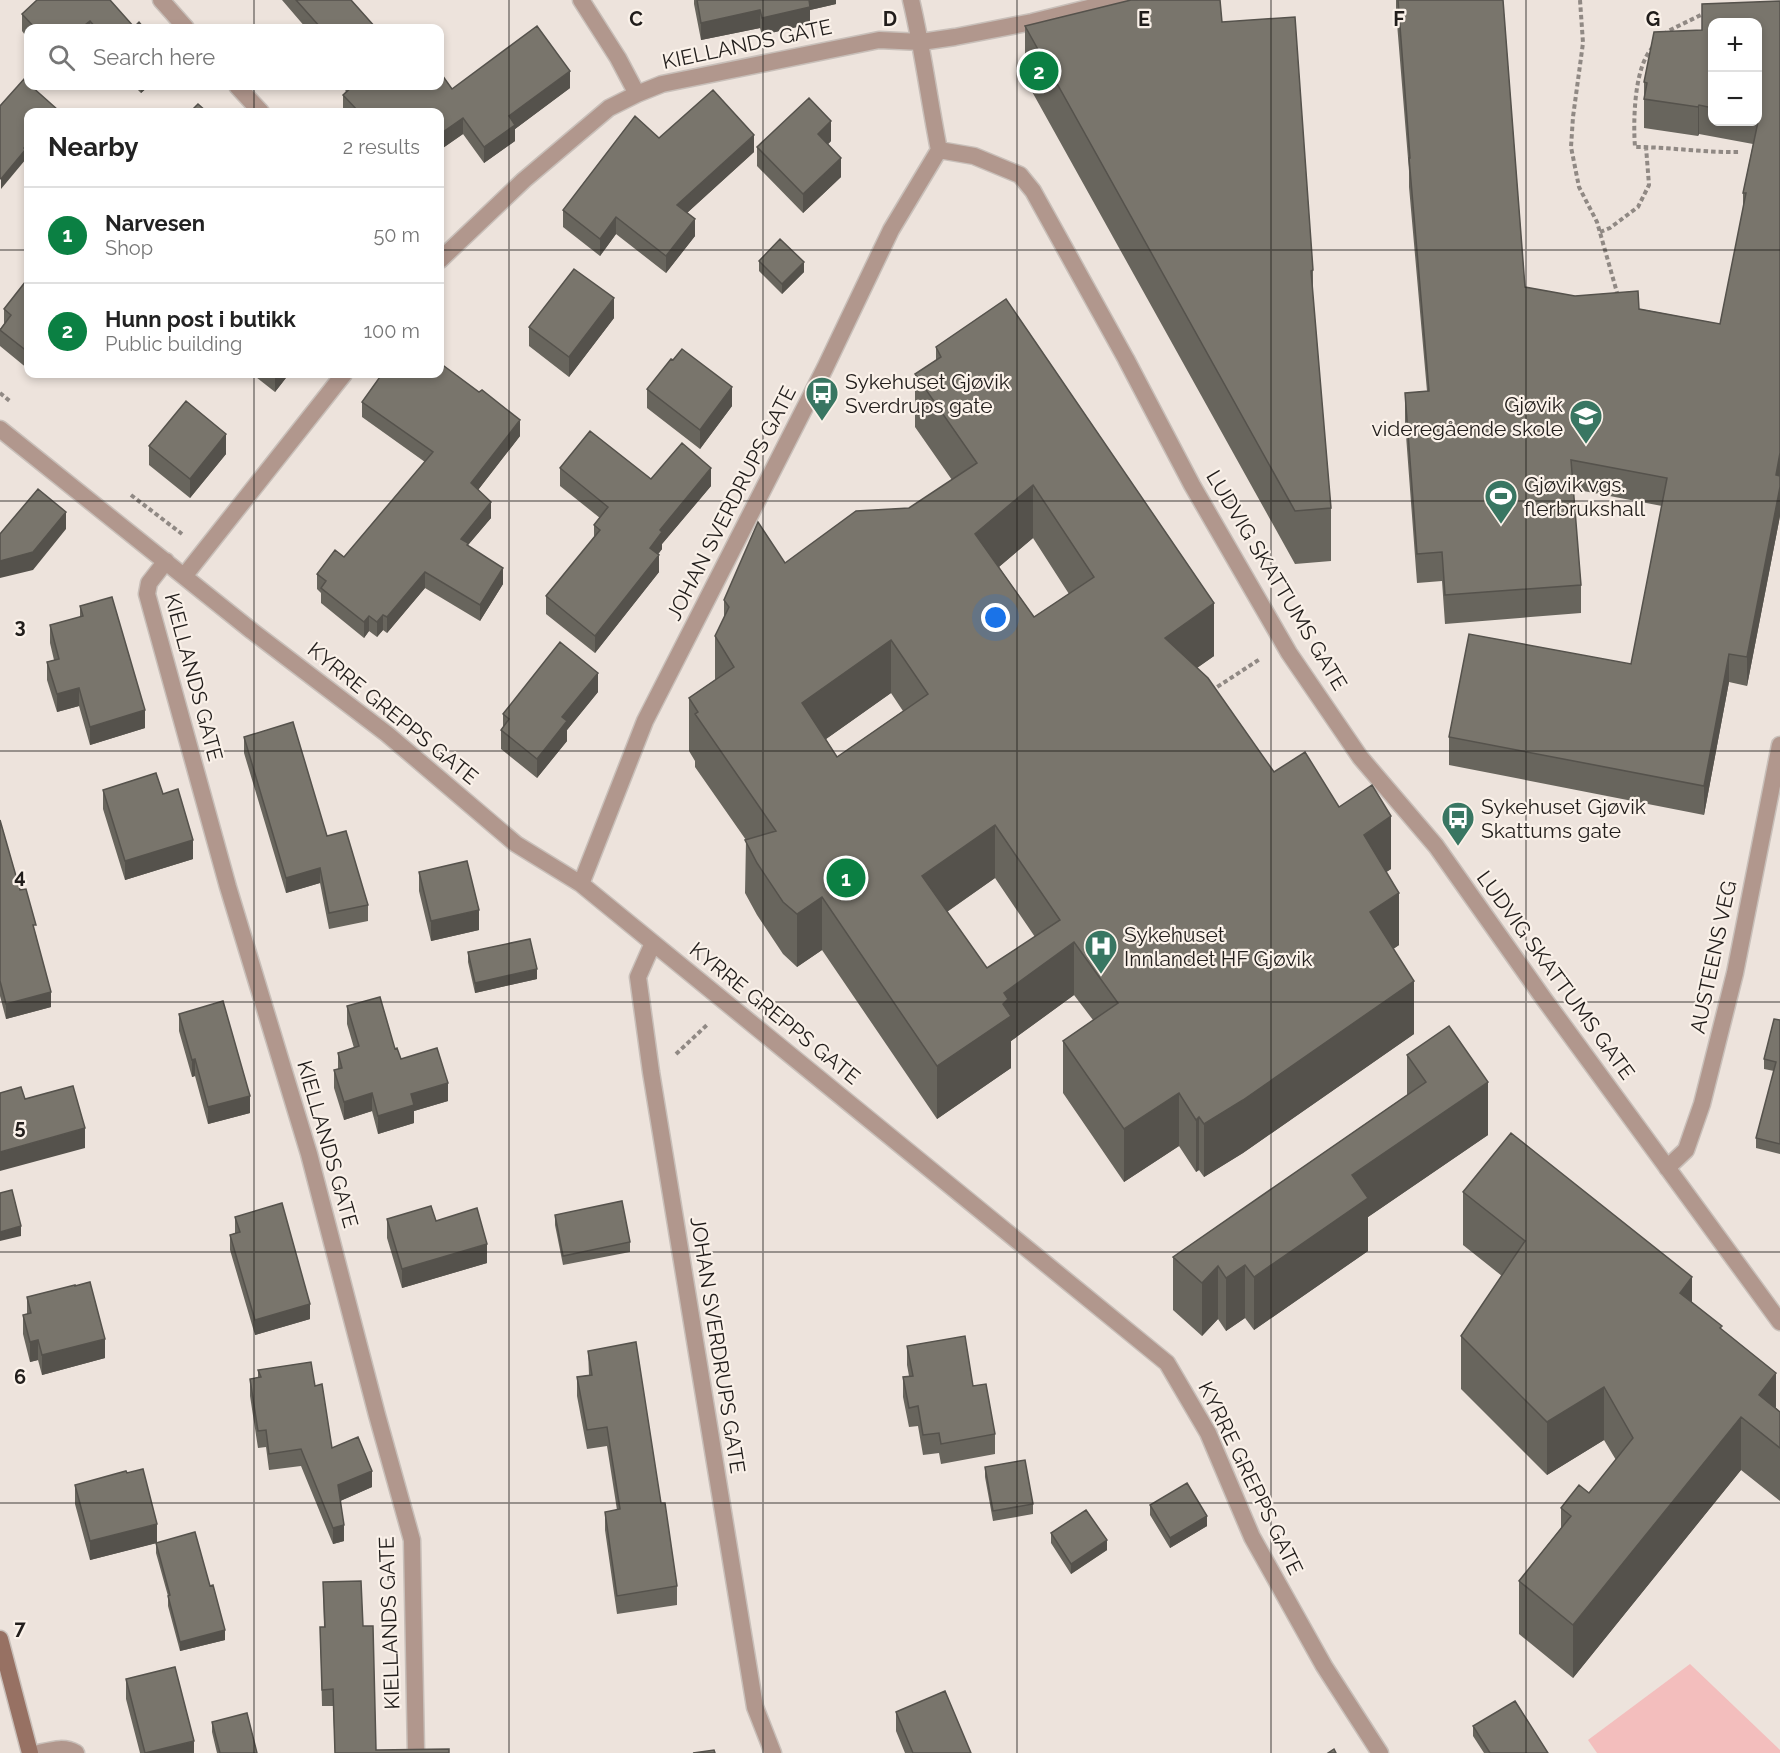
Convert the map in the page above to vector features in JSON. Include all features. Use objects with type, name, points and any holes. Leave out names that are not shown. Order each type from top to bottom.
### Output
[{"type":"main road","points":[[0,1639],[30,1753]]},
{"type":"street","points":[[161,0],[182,24]]},
{"type":"street","points":[[581,0],[618,58],[637,94]]},
{"type":"street","points":[[911,0],[921,42],[939,150]]},
{"type":"street","name":"KIELLANDS GATE","points":[[444,256],[524,180],[609,108],[662,84],[879,40],[921,42],[956,37],[1032,22],[1121,0]]},
{"type":"street","points":[[241,90],[257,108]]},
{"type":"street","name":"JOHAN SVERDRUPS GATE","points":[[581,884],[645,721],[815,388],[891,230],[939,150]]},
{"type":"street","name":"LUDVIG SKATTUMS GATE","points":[[939,150],[974,156],[1011,171],[1020,175],[1033,190],[1121,348],[1192,485],[1289,653],[1360,757],[1436,846],[1666,1168],[1780,1322]]},
{"type":"street","name":"KIELLANDS GATE","points":[[185,575],[341,378]]},
{"type":"street","name":"KYRRE GREPPS GATE","points":[[0,429],[252,631],[387,734],[516,844],[581,884],[727,1001],[1167,1363],[1208,1432],[1252,1537],[1324,1666],[1380,1753]]},
{"type":"street","name":"KIELLANDS GATE","points":[[166,561],[149,583],[147,594],[228,887],[309,1154],[412,1540],[416,1753]]},
{"type":"street","name":"AUSTEENS VEG","points":[[1666,1168],[1686,1150],[1702,1104],[1735,973],[1780,745]]},
{"type":"street","name":"JOHAN SVERDRUPS GATE","points":[[653,943],[638,977],[651,1072],[754,1707],[772,1753]]},
{"type":"street","points":[[39,1753],[58,1748],[76,1753]]},
{"type":"path","points":[[1580,0],[1583,43],[1571,147],[1579,187],[1598,222],[1618,297]]},
{"type":"path","points":[[1661,38],[1668,31],[1711,9]]},
{"type":"path","points":[[1654,45],[1648,52],[1639,79],[1633,122],[1635,147],[1719,153],[1741,152]]},
{"type":"path","points":[[1600,232],[1610,228],[1638,207],[1649,185],[1646,147]]},
{"type":"path","points":[[1201,697],[1260,658]]},
{"type":"path","points":[[651,1072],[662,1070],[713,1020]]},
{"type":"shaded area","points":[[1690,1664],[1780,1750],[1780,1753],[1597,1753],[1588,1740]]},
{"type":"building","points":[[37,0],[110,0],[131,24],[93,24],[90,21],[86,24],[31,24],[22,14]]},
{"type":"building","points":[[296,0],[351,0],[372,24],[317,24]]},
{"type":"building","points":[[697,0],[809,0],[810,7],[762,18],[760,10],[701,23]]},
{"type":"building","points":[[1131,0],[1220,0],[1222,22],[1295,17],[1313,270],[1311,271],[1331,508],[1295,511],[1025,26]]},
{"type":"building","points":[[1398,0],[1503,0],[1525,287],[1575,296],[1638,291],[1639,309],[1720,324],[1757,126],[1762,126],[1762,18],[1708,18],[1708,107],[1644,99],[1647,83],[1644,82],[1654,32],[1702,30],[1702,4],[1780,1],[1780,453],[1776,475],[1780,476],[1780,487],[1747,657],[1729,654],[1704,786],[1449,737],[1469,634],[1631,664],[1667,478],[1571,460],[1581,585],[1445,595],[1442,552],[1417,554],[1405,393],[1429,391]]},
{"type":"building","points":[[537,26],[570,71],[509,116],[515,125],[484,147],[463,118],[444,131],[444,108],[355,108],[343,95],[349,90],[444,90],[444,78],[452,89]]},
{"type":"building","points":[[24,79],[24,90],[36,90],[56,108],[24,108],[24,151],[1,179],[0,178],[0,106]]},
{"type":"building","points":[[713,90],[754,135],[677,205],[695,219],[666,256],[616,217],[600,239],[563,210],[635,116],[659,138]]},
{"type":"building","points":[[809,98],[831,121],[818,134],[841,158],[803,194],[757,147]]},
{"type":"building","points":[[780,239],[804,262],[782,284],[759,261]]},
{"type":"building","points":[[574,269],[614,298],[569,357],[529,327]]},
{"type":"building","points":[[24,284],[24,349],[0,330],[11,315],[4,309]]},
{"type":"building","points":[[1006,299],[1214,603],[1165,638],[1208,678],[1274,772],[1305,752],[1339,807],[1372,785],[1391,816],[1364,835],[1399,893],[1370,912],[1414,981],[1243,1100],[1204,1124],[1199,1117],[1196,1120],[1179,1093],[1124,1129],[1063,1041],[1118,1003],[1074,942],[1004,993],[1008,999],[1003,1004],[1011,1016],[937,1066],[822,897],[797,914],[783,902],[745,840],[776,831],[695,714],[698,712],[689,698],[734,667],[715,636],[729,607],[724,600],[758,522],[785,563],[856,511],[909,508],[977,463],[915,374],[941,357],[936,347]],"holes":[[[1033,485],[1094,577],[1034,617],[975,534]],[[891,640],[928,694],[837,757],[802,703]],[[995,825],[1060,920],[987,968],[922,876]]]},
{"type":"building","points":[[682,349],[732,387],[700,430],[647,389]]},
{"type":"building","points":[[444,366],[479,392],[482,390],[520,420],[471,483],[491,502],[461,539],[503,568],[480,605],[425,572],[387,617],[383,615],[377,622],[369,616],[364,622],[321,588],[326,581],[317,574],[335,550],[344,557],[433,452],[362,402],[379,378],[444,378]]},
{"type":"building","points":[[186,401],[226,434],[190,479],[149,446]]},
{"type":"building","points":[[590,431],[651,479],[682,443],[711,468],[660,530],[662,532],[650,548],[659,555],[595,636],[546,596],[600,530],[594,525],[608,507],[560,468]]},
{"type":"building","points":[[38,489],[66,512],[33,552],[0,561],[0,534]]},
{"type":"building","points":[[112,597],[145,710],[90,727],[79,688],[57,694],[47,662],[59,659],[50,625],[83,616],[80,606]]},
{"type":"building","points":[[560,642],[598,673],[562,717],[567,721],[537,759],[501,730],[509,719],[503,714]]},
{"type":"building","points":[[293,722],[327,836],[346,831],[368,905],[329,913],[320,868],[286,878],[244,737]]},
{"type":"building","points":[[156,773],[163,794],[178,789],[193,840],[125,861],[103,790]]},
{"type":"building","points":[[0,820],[20,890],[26,889],[51,992],[6,1004],[0,981]]},
{"type":"building","points":[[467,861],[479,910],[431,921],[419,872]]},
{"type":"building","points":[[530,939],[537,969],[475,983],[468,952]]},
{"type":"building","points":[[380,997],[395,1049],[397,1048],[401,1059],[437,1048],[448,1083],[411,1094],[414,1105],[378,1116],[372,1093],[344,1102],[334,1070],[342,1068],[338,1053],[359,1046],[347,1006]]},
{"type":"building","points":[[223,1001],[250,1096],[208,1107],[195,1059],[192,1060],[179,1014]]},
{"type":"building","points":[[1774,1019],[1780,1020],[1780,1144],[1756,1138],[1776,1062],[1764,1059]]},
{"type":"building","points":[[1449,1026],[1488,1082],[1352,1175],[1368,1198],[1254,1277],[1245,1265],[1226,1278],[1218,1266],[1202,1283],[1173,1257],[1426,1082],[1407,1055]]},
{"type":"building","points":[[73,1086],[85,1128],[0,1152],[0,1093],[21,1087],[25,1099]]},
{"type":"building","points":[[1511,1133],[1692,1277],[1680,1293],[1776,1373],[1759,1395],[1780,1412],[1780,1448],[1741,1417],[1573,1625],[1519,1581],[1571,1516],[1561,1508],[1579,1485],[1589,1493],[1633,1438],[1604,1387],[1547,1422],[1461,1336],[1525,1241],[1463,1192]]},
{"type":"building","points":[[12,1190],[21,1226],[0,1232],[0,1193]]},
{"type":"building","points":[[622,1201],[630,1242],[563,1256],[555,1215]]},
{"type":"building","points":[[282,1203],[310,1304],[255,1320],[230,1235],[240,1232],[235,1217]]},
{"type":"building","points":[[431,1206],[436,1221],[477,1208],[487,1244],[402,1269],[387,1219]]},
{"type":"building","points":[[90,1282],[105,1339],[42,1355],[38,1340],[30,1342],[23,1315],[31,1313],[27,1297]]},
{"type":"building","points":[[965,1336],[973,1386],[986,1384],[995,1434],[941,1444],[939,1433],[923,1435],[918,1406],[909,1408],[903,1377],[913,1376],[907,1346]]},
{"type":"building","points":[[636,1342],[661,1503],[665,1503],[677,1586],[617,1596],[605,1512],[620,1509],[607,1427],[587,1430],[577,1377],[592,1375],[588,1351]]},
{"type":"building","points":[[311,1362],[315,1386],[322,1384],[332,1448],[358,1437],[372,1471],[338,1485],[344,1525],[333,1528],[301,1449],[269,1454],[266,1430],[258,1431],[250,1379],[261,1377],[258,1370]]},
{"type":"building","points":[[1025,1460],[1033,1504],[993,1511],[985,1467]]},
{"type":"building","points":[[143,1469],[157,1524],[90,1541],[75,1485],[126,1471],[127,1473]]},
{"type":"building","points":[[1187,1483],[1207,1516],[1170,1538],[1150,1505]]},
{"type":"building","points":[[1086,1510],[1107,1540],[1071,1564],[1051,1533]]},
{"type":"building","points":[[195,1532],[225,1630],[180,1642],[156,1543]]},
{"type":"building","points":[[361,1581],[363,1626],[373,1626],[376,1750],[449,1749],[449,1753],[335,1753],[333,1689],[322,1690],[320,1627],[325,1627],[323,1582]]},
{"type":"building","points":[[175,1667],[194,1741],[145,1753],[126,1679]]},
{"type":"building","points":[[945,1691],[971,1753],[913,1753],[896,1712]]},
{"type":"building","points":[[1515,1701],[1548,1753],[1490,1753],[1473,1726]]},
{"type":"building","points":[[247,1713],[257,1753],[220,1753],[212,1722]]},
{"type":"building","points":[[714,1750],[715,1753],[693,1753]]},
{"type":"place","name":"Hunn post i butikk","points":[[1039,71]]},
{"type":"place","name":"Sykehuset Gjøvik Sverdrups gate","points":[[822,422]]},
{"type":"place","name":"Gjøvik videregående skole","points":[[1586,445]]},
{"type":"place","name":"Gjøvik vgs. flerbrukshall","points":[[1501,525]]},
{"type":"place","name":"Sykehuset Gjøvik Skattums gate","points":[[1458,847]]},
{"type":"place","name":"Narvesen","points":[[846,878]]},
{"type":"place","name":"Sykehuset Innlandet HF Gjøvik","points":[[1101,975]]}]
